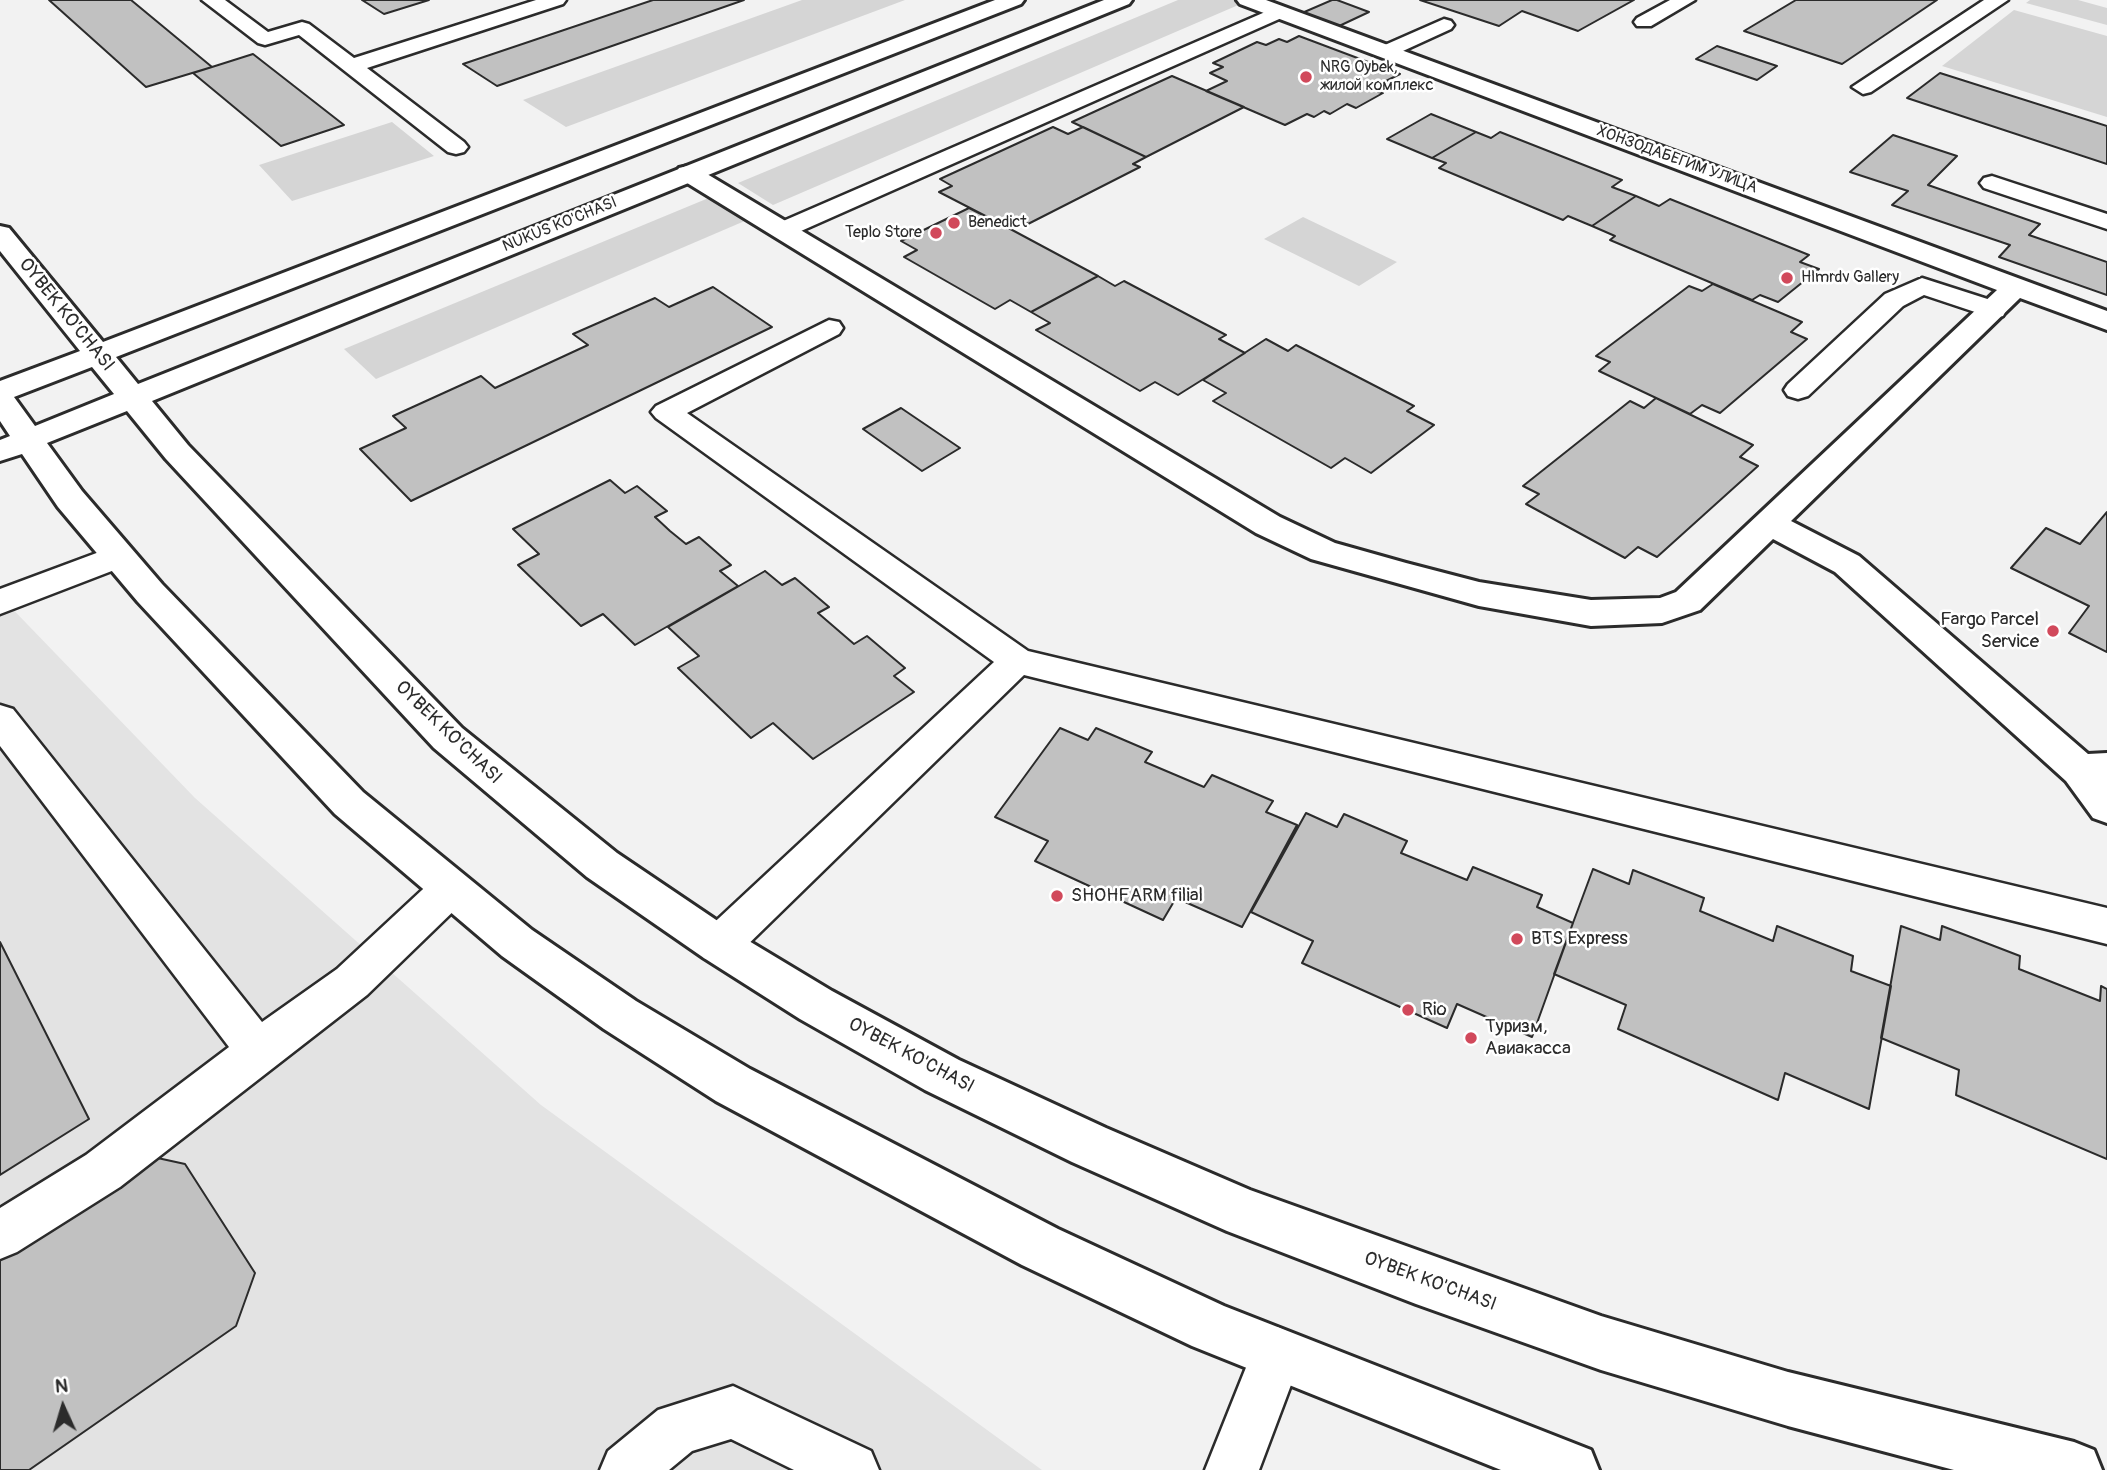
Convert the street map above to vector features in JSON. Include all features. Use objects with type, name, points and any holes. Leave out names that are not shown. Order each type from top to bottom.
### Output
[{"type":"main road","points":[[0,392],[1014,0]]},
{"type":"main road","name":"NUKUS KO'CHASI","points":[[14,445],[1122,0]]},
{"type":"main road","name":"ХОНЗОДАБЕГИМ УЛИЦА","points":[[1247,0],[2107,321]]},
{"type":"main road","points":[[688,173],[1268,525],[1323,551],[1360,562],[1479,594],[1591,612],[1631,613],[1662,610],[1688,601],[2015,288]]},
{"type":"main road","name":"OYBEK KO'CHASI","points":[[0,234],[210,488],[448,738],[602,866],[719,945],[816,1005],[942,1075],[1089,1145],[1245,1213],[1416,1279],[1601,1343],[1788,1399],[1980,1449],[2074,1470]]},
{"type":"main road","points":[[0,399],[14,445],[70,499],[244,695],[349,803],[517,943],[609,1007],[733,1085],[1040,1247],[1211,1327],[1571,1470]]},
{"type":"main road","points":[[1770,524],[1847,564],[2094,769],[2107,807]]},
{"type":"lane","points":[[212,0],[265,39],[302,28],[456,147]]},
{"type":"lane","points":[[351,66],[556,0]]},
{"type":"lane","points":[[1644,22],[1685,0]]},
{"type":"lane","points":[[1863,87],[1998,0]]},
{"type":"lane","points":[[783,230],[1279,12]]},
{"type":"lane","points":[[1385,52],[1444,25]]},
{"type":"lane","points":[[1992,183],[2107,222]]},
{"type":"lane","points":[[1798,390],[1894,300],[1922,286],[1993,310]]},
{"type":"lane","points":[[829,328],[666,412],[1017,661],[2107,926]]},
{"type":"lane","points":[[0,602],[118,555]]},
{"type":"lane","points":[[719,945],[1017,661]]},
{"type":"lane","points":[[0,719],[258,1051]]},
{"type":"lane","points":[[0,1235],[103,1171],[352,982],[450,889]]},
{"type":"lane","points":[[1232,1470],[1277,1353]]},
{"type":"lane","points":[[627,1470],[677,1429],[733,1412],[852,1470]]},
{"type":"shaded area","points":[[802,0],[905,0],[566,127],[523,100]]},
{"type":"shaded area","points":[[1178,0],[1235,0],[1243,3],[773,205],[738,183]]},
{"type":"shaded area","points":[[2030,0],[2078,0],[2107,8],[2107,25],[2026,3]]},
{"type":"shaded area","points":[[2014,10],[2107,36],[2107,117],[1942,66]]},
{"type":"shaded area","points":[[392,122],[434,156],[292,201],[259,165]]},
{"type":"shaded area","points":[[711,197],[747,220],[376,379],[344,349]]},
{"type":"shaded area","points":[[1303,217],[1397,262],[1359,286],[1264,239]]},
{"type":"shaded area","points":[[0,596],[195,798],[541,1105],[1042,1470],[0,1470]]},
{"type":"building","points":[[49,0],[131,0],[212,67],[146,87]]},
{"type":"building","points":[[362,0],[429,0],[384,14]]},
{"type":"building","points":[[653,0],[744,0],[497,86],[463,64]]},
{"type":"building","points":[[1332,0],[1369,12],[1337,27],[1302,13]]},
{"type":"building","points":[[1420,0],[1634,0],[1578,31],[1522,11],[1499,26]]},
{"type":"building","points":[[1796,0],[1937,0],[1842,64],[1744,31]]},
{"type":"building","name":"NRG Oybek, жилой комплекс","points":[[1299,36],[1400,74],[1386,81],[1392,84],[1378,92],[1383,93],[1356,108],[1347,104],[1330,114],[1324,111],[1314,117],[1307,114],[1285,125],[1206,91],[1227,81],[1210,73],[1223,67],[1213,63],[1257,42],[1266,45],[1279,39],[1287,42]]},
{"type":"building","points":[[1717,46],[1777,66],[1757,80],[1696,59]]},
{"type":"building","points":[[253,54],[344,125],[281,146],[193,73]]},
{"type":"building","points":[[1940,73],[2107,126],[2107,164],[1907,98]]},
{"type":"building","points":[[1172,76],[1244,107],[1146,157],[1072,122]]},
{"type":"building","points":[[1431,114],[1476,132],[1432,158],[1387,139]]},
{"type":"building","points":[[1053,127],[1068,134],[1083,127],[1146,157],[1133,164],[1140,167],[1028,224],[1015,217],[1001,224],[939,192],[952,186],[940,179]]},
{"type":"building","points":[[1476,132],[1491,138],[1500,132],[1622,180],[1612,187],[1636,196],[1592,226],[1568,216],[1563,220],[1439,168],[1446,163],[1432,158]]},
{"type":"building","points":[[1893,135],[1957,156],[1928,185],[2040,224],[2029,235],[2107,262],[2107,295],[1999,257],[2010,245],[1892,205],[1908,191],[1850,172]]},
{"type":"building","points":[[1636,196],[1659,206],[1670,199],[1809,255],[1800,262],[1819,269],[1778,302],[1760,295],[1752,300],[1610,240],[1615,236],[1592,226]]},
{"type":"building","points":[[969,208],[1098,276],[1031,312],[1010,300],[995,309],[904,257],[917,250],[901,241]]},
{"type":"building","points":[[1098,276],[1115,286],[1124,281],[1226,335],[1219,339],[1245,353],[1178,395],[1155,382],[1140,391],[1036,330],[1050,323],[1031,312]]},
{"type":"building","points":[[1713,284],[1802,322],[1791,332],[1807,339],[1720,413],[1702,405],[1690,414],[1599,371],[1610,362],[1596,356],[1689,286],[1702,291]]},
{"type":"building","points":[[713,287],[772,327],[411,501],[360,449],[406,428],[393,416],[481,376],[495,388],[588,345],[573,334],[655,298],[669,307]]},
{"type":"building","points":[[1266,339],[1288,351],[1296,345],[1414,406],[1407,411],[1434,425],[1371,473],[1345,458],[1331,468],[1213,401],[1226,393],[1203,380]]},
{"type":"building","points":[[1656,398],[1753,445],[1740,457],[1758,466],[1657,557],[1638,547],[1625,558],[1526,504],[1539,494],[1523,486],[1630,401],[1644,408]]},
{"type":"building","points":[[901,408],[960,448],[922,471],[863,429]]},
{"type":"building","points":[[610,480],[625,493],[637,486],[667,511],[655,517],[686,544],[699,537],[731,565],[720,571],[738,586],[635,645],[603,614],[581,626],[518,565],[539,554],[513,529]]},
{"type":"building","points":[[2107,512],[2107,652],[2069,633],[2089,606],[2011,568],[2046,528],[2080,544]]},
{"type":"building","points":[[765,571],[782,585],[795,578],[829,607],[818,613],[854,644],[867,636],[905,668],[894,676],[914,692],[813,759],[773,723],[751,738],[678,668],[699,656],[668,627]]},
{"type":"building","points":[[1060,728],[1088,740],[1096,728],[1152,752],[1145,762],[1204,787],[1212,775],[1273,801],[1266,812],[1297,825],[1242,927],[1176,898],[1163,920],[1035,861],[1048,841],[995,817]]},
{"type":"building","points":[[1306,813],[1337,827],[1344,814],[1407,841],[1401,853],[1467,880],[1473,867],[1542,895],[1537,907],[1573,923],[1532,1037],[1457,1004],[1447,1028],[1302,963],[1313,941],[1251,912]]},
{"type":"building","points":[[1593,869],[1629,884],[1633,870],[1704,898],[1700,911],[1773,941],[1777,926],[1853,956],[1851,971],[1891,986],[1869,1109],[1785,1073],[1778,1100],[1618,1029],[1626,1005],[1554,974]]},
{"type":"building","points":[[1901,926],[1940,940],[1942,926],[2020,956],[2019,969],[2100,1001],[2101,986],[2107,989],[2107,1159],[1956,1095],[1959,1070],[1881,1038]]},
{"type":"building","points":[[0,942],[89,1119],[0,1175]]},
{"type":"building","points":[[153,1157],[185,1164],[255,1273],[236,1326],[29,1470],[0,1470],[0,1259]]},
{"type":"place","name":"NRG Oybek, жилой комплекс","points":[[1306,77]]},
{"type":"place","name":"Benedict","points":[[954,223]]},
{"type":"place","name":"Teplo Store","points":[[936,233]]},
{"type":"place","name":"Hlmrdv Gallery","points":[[1787,278]]},
{"type":"place","name":"Fargo Parcel Service","points":[[2053,631]]},
{"type":"place","name":"SHOHFARM filial","points":[[1057,896]]},
{"type":"place","name":"BTS Express","points":[[1517,939]]},
{"type":"place","name":"Rio","points":[[1408,1010]]},
{"type":"place","name":"Туризм, Авиакасса","points":[[1471,1038]]}]
